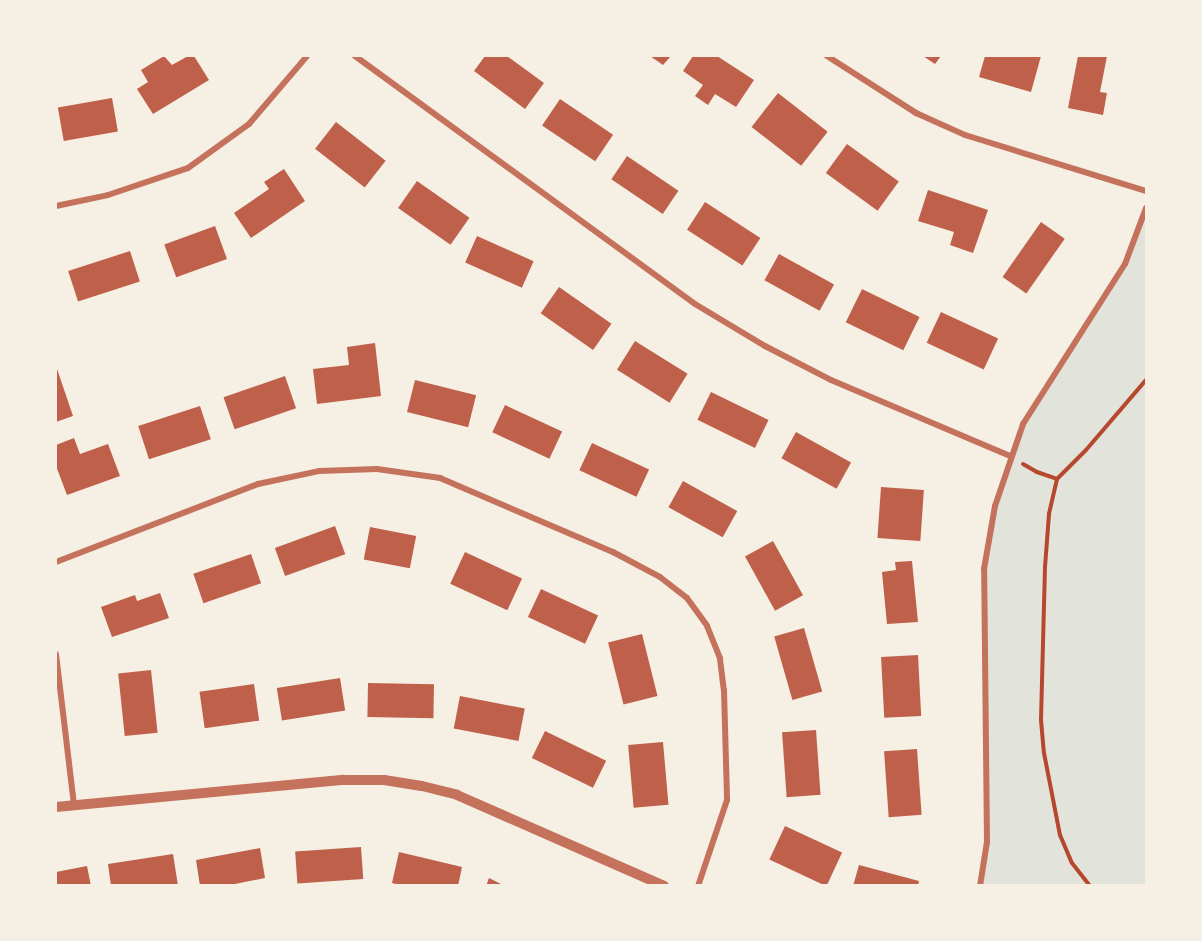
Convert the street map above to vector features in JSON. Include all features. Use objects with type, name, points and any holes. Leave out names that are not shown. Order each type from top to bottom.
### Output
[{"type":"street","points":[[56,206],[108,195],[188,168],[249,124],[307,56]]},
{"type":"street","points":[[355,56],[715,316],[765,346],[831,380],[1010,456]]},
{"type":"street","points":[[827,56],[915,113],[965,135],[1146,191]]},
{"type":"street","points":[[980,885],[987,842],[984,569],[995,506],[1010,456],[1023,424],[1125,264],[1146,208]]},
{"type":"street","points":[[56,562],[258,484],[319,471],[377,470],[440,478],[613,552],[660,577],[687,598],[707,626],[720,659],[724,690],[727,800],[698,885]]},
{"type":"street","points":[[56,654],[74,805]]},
{"type":"street","points":[[56,807],[344,780],[384,780],[423,786],[457,795],[664,885]]},
{"type":"path","points":[[1090,885],[1072,863],[1060,835],[1044,753],[1041,720],[1045,567],[1049,514],[1057,479],[1086,450],[1146,380]]},
{"type":"path","points":[[1010,456],[1037,472],[1057,479]]},
{"type":"shaded area","points":[[1146,208],[1146,885],[980,886],[987,842],[984,569],[995,506],[1023,424],[1125,264]]},
{"type":"building","points":[[164,56],[172,65],[188,56],[194,56],[209,80],[153,114],[137,89],[148,82],[141,70]]},
{"type":"building","points":[[485,56],[507,56],[544,83],[525,109],[474,71]]},
{"type":"building","points":[[650,56],[671,56],[663,65]]},
{"type":"building","points":[[693,56],[717,56],[754,80],[736,107],[715,94],[708,105],[695,96],[703,85],[683,71]]},
{"type":"building","points":[[923,56],[941,56],[935,64]]},
{"type":"building","points":[[985,56],[1041,56],[1031,92],[979,77]]},
{"type":"building","points":[[1078,56],[1107,56],[1100,92],[1107,93],[1103,115],[1068,108]]},
{"type":"building","points":[[778,93],[828,132],[801,166],[752,127]]},
{"type":"building","points":[[112,98],[118,131],[64,141],[58,108]]},
{"type":"building","points":[[560,99],[613,135],[595,161],[542,126]]},
{"type":"building","points":[[336,122],[386,161],[365,188],[315,149]]},
{"type":"building","points":[[847,144],[899,182],[878,211],[826,173]]},
{"type":"building","points":[[627,156],[678,191],[663,214],[611,179]]},
{"type":"building","points":[[284,169],[305,201],[251,238],[234,213],[269,189],[264,182]]},
{"type":"building","points":[[417,181],[469,218],[450,245],[398,208]]},
{"type":"building","points":[[928,190],[988,210],[973,253],[950,245],[954,232],[918,221]]},
{"type":"building","points":[[705,202],[760,238],[742,266],[687,230]]},
{"type":"building","points":[[1041,222],[1065,239],[1026,294],[1003,277]]},
{"type":"building","points":[[215,226],[227,259],[176,277],[164,244]]},
{"type":"building","points":[[477,236],[534,261],[522,288],[465,262]]},
{"type":"building","points":[[130,251],[140,281],[78,302],[68,271]]},
{"type":"building","points":[[779,254],[834,285],[820,311],[764,280]]},
{"type":"building","points":[[559,287],[611,324],[593,350],[541,313]]},
{"type":"building","points":[[862,289],[920,317],[903,350],[846,322]]},
{"type":"building","points":[[941,312],[998,339],[984,369],[927,343]]},
{"type":"building","points":[[635,341],[688,374],[670,403],[617,370]]},
{"type":"building","points":[[375,343],[381,396],[317,404],[313,369],[349,365],[347,347]]},
{"type":"building","points":[[56,366],[73,416],[56,422]]},
{"type":"building","points":[[285,376],[296,408],[235,429],[224,397]]},
{"type":"building","points":[[415,380],[476,395],[468,427],[407,412]]},
{"type":"building","points":[[711,392],[769,420],[755,448],[697,420]]},
{"type":"building","points":[[505,405],[562,432],[549,459],[492,432]]},
{"type":"building","points":[[200,406],[211,439],[149,459],[138,426]]},
{"type":"building","points":[[796,432],[851,463],[837,489],[781,458]]},
{"type":"building","points":[[74,438],[80,454],[108,444],[120,476],[67,495],[56,466],[56,445]]},
{"type":"building","points":[[592,443],[649,470],[636,497],[579,470]]},
{"type":"building","points":[[683,481],[737,511],[723,537],[668,507]]},
{"type":"building","points":[[881,487],[924,490],[920,541],[877,538]]},
{"type":"building","points":[[335,526],[345,554],[285,576],[275,548]]},
{"type":"building","points":[[370,527],[416,536],[410,568],[364,559]]},
{"type":"building","points":[[773,541],[803,595],[775,611],[745,557]]},
{"type":"building","points":[[465,552],[522,579],[507,610],[450,584]]},
{"type":"building","points":[[251,554],[261,583],[203,603],[193,574]]},
{"type":"building","points":[[912,561],[918,622],[887,624],[882,572],[896,570],[895,562]]},
{"type":"building","points":[[541,589],[598,616],[585,644],[528,617]]},
{"type":"building","points":[[160,593],[169,618],[112,637],[101,607],[135,595],[137,601]]},
{"type":"building","points":[[804,628],[822,691],[792,700],[774,637]]},
{"type":"building","points":[[642,634],[657,696],[624,705],[608,642]]},
{"type":"building","points":[[918,655],[921,716],[884,718],[881,657]]},
{"type":"building","points":[[151,670],[158,733],[125,736],[118,673]]},
{"type":"building","points":[[340,678],[345,711],[282,721],[277,688]]},
{"type":"building","points":[[368,683],[434,684],[433,718],[367,717]]},
{"type":"building","points":[[254,684],[259,721],[205,728],[200,692]]},
{"type":"building","points":[[460,696],[525,709],[518,741],[454,728]]},
{"type":"building","points":[[816,730],[821,795],[787,797],[782,732]]},
{"type":"building","points":[[545,731],[606,761],[593,788],[532,758]]},
{"type":"building","points":[[663,742],[668,805],[634,808],[628,745]]},
{"type":"building","points":[[917,749],[922,815],[889,817],[884,751]]},
{"type":"building","points":[[785,826],[842,853],[827,886],[769,860]]},
{"type":"building","points":[[361,847],[363,879],[297,884],[295,852]]},
{"type":"building","points":[[260,848],[265,878],[225,886],[200,886],[196,860]]},
{"type":"building","points":[[399,852],[462,867],[458,886],[404,886],[392,883]]},
{"type":"building","points":[[173,854],[178,886],[111,886],[108,864]]},
{"type":"building","points":[[859,865],[919,881],[918,886],[853,886]]},
{"type":"building","points":[[87,866],[91,886],[56,886],[56,872]]},
{"type":"building","points":[[489,878],[505,886],[486,886]]}]
